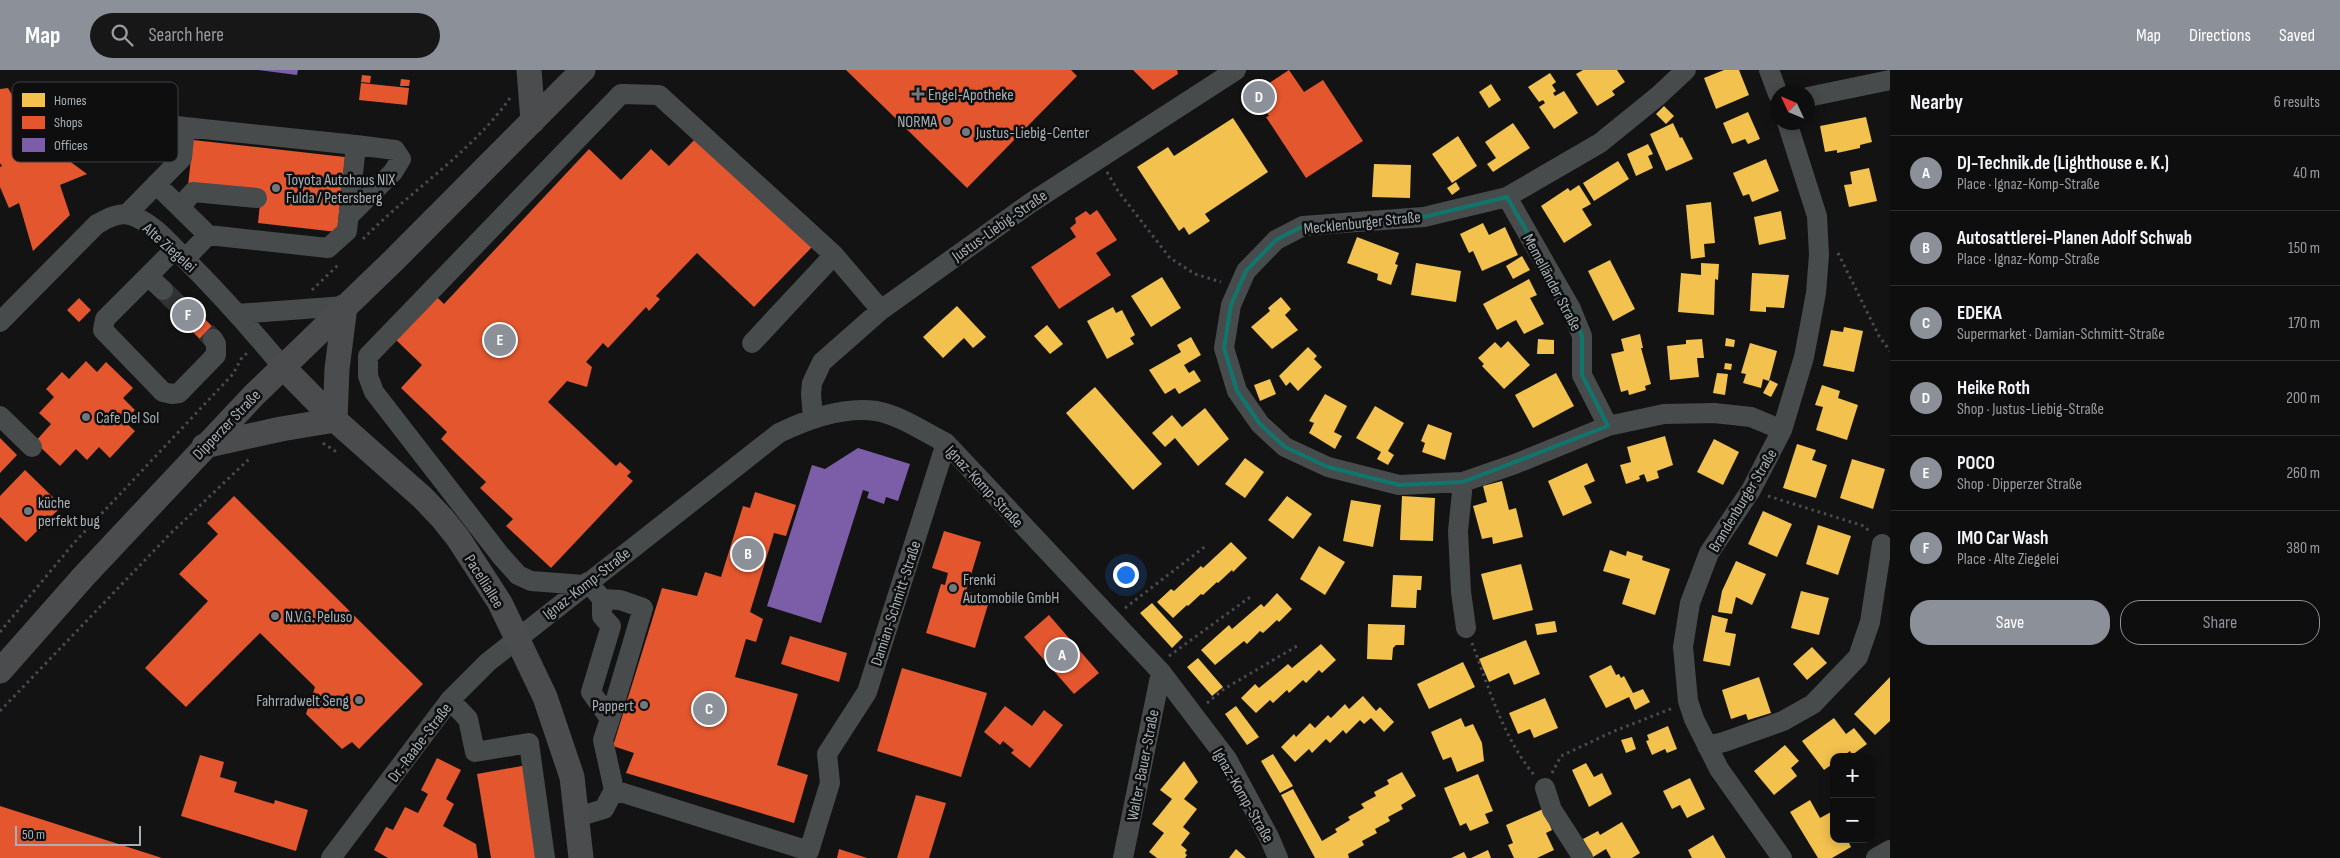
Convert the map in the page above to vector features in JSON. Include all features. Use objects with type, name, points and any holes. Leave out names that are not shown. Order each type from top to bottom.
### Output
[{"type":"main road","points":[[529,70],[533,120]]},
{"type":"main road","name":"Dipperzer Straße","points":[[0,671],[204,446],[282,366],[533,120],[576,71]]},
{"type":"main road","points":[[204,446],[281,428],[335,420],[337,369],[345,306]]},
{"type":"main road","name":"Pacelliallee","points":[[282,366],[335,420],[423,498],[442,518],[458,538],[500,603],[518,637],[545,697],[572,777],[581,858]]},
{"type":"street","name":"Justus-Liebig-Straße","points":[[814,418],[810,394],[812,383],[822,362],[882,310],[1029,204],[1236,70]]},
{"type":"street","name":"Mecklenburger Straße","points":[[1686,70],[1658,96],[1600,143],[1507,196],[1424,217],[1303,226],[1276,240],[1246,271],[1231,305],[1224,348],[1237,391],[1260,424],[1285,448],[1328,468],[1399,485],[1463,482],[1515,464],[1608,426],[1664,414],[1714,413],[1751,417],[1782,430]]},
{"type":"street","points":[[1769,70],[1775,85]]},
{"type":"street","points":[[1815,96],[1890,80]]},
{"type":"street","points":[[577,817],[604,809],[614,790],[603,740],[643,608],[620,600],[602,599],[586,583],[531,581],[518,575],[501,556],[374,392],[368,376],[368,356],[621,94],[659,95],[834,255],[882,310]]},
{"type":"street","points":[[178,126],[395,150],[401,159],[393,172],[348,217]]},
{"type":"street","points":[[128,214],[182,158],[185,127]]},
{"type":"street","name":"Brandenburger Straße","points":[[1782,858],[1719,769],[1694,719],[1688,701],[1683,647],[1690,603],[1709,553],[1751,490],[1782,430],[1804,358],[1816,293],[1819,255],[1816,216],[1789,130]]},
{"type":"street","points":[[156,184],[208,235],[328,248],[347,231],[356,145]]},
{"type":"street","points":[[180,207],[193,192],[256,198]]},
{"type":"street","name":"Memelländer Straße","points":[[1507,196],[1571,309],[1582,336],[1582,375],[1608,426]]},
{"type":"street","name":"Alte Ziegelei","points":[[0,322],[97,224],[113,215],[128,214],[149,225],[180,254],[237,314],[282,366]]},
{"type":"street","points":[[208,235],[148,276],[105,319],[102,326],[105,333],[163,392],[172,394],[184,390],[216,355],[216,344],[213,339]]},
{"type":"street","points":[[752,342],[834,255]]},
{"type":"street","points":[[148,276],[163,290]]},
{"type":"street","points":[[237,314],[345,306]]},
{"type":"street","name":"Ignaz-Komp-Straße","points":[[518,637],[779,433],[814,418],[852,410],[877,411],[901,420],[946,443],[1158,669],[1227,759],[1270,837],[1278,858]]},
{"type":"street","points":[[0,416],[32,447]]},
{"type":"street","name":"Damian-Schmitt-Straße","points":[[614,790],[809,851],[830,783],[827,754],[867,692],[946,443]]},
{"type":"street","points":[[1463,482],[1458,531],[1461,592],[1466,628]]},
{"type":"street","points":[[1707,746],[1724,742],[1784,720],[1813,704],[1858,657],[1870,622],[1882,544]]},
{"type":"street","points":[[602,599],[602,616],[611,626],[591,692],[610,719]]},
{"type":"street","name":"Dr.-Raabe-Straße","points":[[331,858],[450,700],[466,682],[518,637]]},
{"type":"street","name":"Walter-Bauer-Straße","points":[[1124,858],[1158,669]]},
{"type":"street","points":[[450,700],[468,719],[475,752],[529,743],[544,858]]},
{"type":"street","points":[[1545,788],[1552,810],[1583,858]]},
{"type":"street","points":[[1876,858],[1890,850]]},
{"type":"path","points":[[356,246],[390,212],[441,169],[487,126],[515,90]]},
{"type":"path","points":[[1105,169],[1118,191],[1170,258],[1195,274],[1239,288]]},
{"type":"path","points":[[1835,246],[1879,336],[1890,351]]},
{"type":"path","points":[[308,292],[343,260]]},
{"type":"path","points":[[0,632],[73,544],[233,374],[241,358]]},
{"type":"path","points":[[318,441],[329,446],[344,458]]},
{"type":"path","points":[[0,710],[170,534],[236,469],[253,456]]},
{"type":"path","points":[[1751,490],[1864,526],[1882,544]]},
{"type":"path","points":[[1110,619],[1207,545]]},
{"type":"path","points":[[1158,669],[1253,595]]},
{"type":"path","points":[[1466,628],[1503,725],[1521,760],[1545,788]]},
{"type":"path","points":[[1193,714],[1224,689],[1297,646]]},
{"type":"path","points":[[1562,756],[1612,732],[1653,716]]},
{"type":"highlighted area","points":[[1507,197],[1571,309],[1582,336],[1582,375],[1608,426],[1463,482],[1399,485],[1328,467],[1285,447],[1260,424],[1237,391],[1224,348],[1231,305],[1246,271],[1276,240],[1303,226],[1424,217]]},
{"type":"building: Homes","points":[[1583,70],[1617,70],[1625,82],[1612,91],[1615,95],[1597,106],[1576,74]]},
{"type":"building: Homes","points":[[1724,70],[1739,70],[1749,95],[1716,109],[1704,78]]},
{"type":"building: Homes","points":[[1550,73],[1556,82],[1552,85],[1556,91],[1553,93],[1555,96],[1564,91],[1578,113],[1554,129],[1539,107],[1545,103],[1543,100],[1539,102],[1528,87]]},
{"type":"building: Homes","points":[[1491,84],[1501,100],[1489,108],[1479,92]]},
{"type":"building: Homes","points":[[1664,106],[1674,116],[1666,124],[1656,114]]},
{"type":"building: Homes","points":[[1748,112],[1760,139],[1748,144],[1745,139],[1732,144],[1723,123]]},
{"type":"building: Homes","points":[[1866,117],[1872,142],[1860,145],[1860,148],[1837,153],[1837,150],[1825,152],[1820,126]]},
{"type":"building: Homes","points":[[1233,118],[1268,172],[1205,214],[1210,221],[1189,235],[1184,227],[1179,231],[1137,167],[1168,147],[1174,156]]},
{"type":"building: Homes","points":[[1513,123],[1530,148],[1493,172],[1487,164],[1496,158],[1485,142]]},
{"type":"building: Homes","points":[[1673,123],[1693,159],[1666,171],[1650,134]]},
{"type":"building: Homes","points":[[1458,136],[1477,166],[1452,183],[1432,154]]},
{"type":"building: Homes","points":[[1648,144],[1653,154],[1648,156],[1653,168],[1636,176],[1627,154]]},
{"type":"building: Homes","points":[[1766,159],[1779,191],[1752,202],[1749,194],[1743,196],[1733,173]]},
{"type":"building: Homes","points":[[1618,161],[1629,179],[1594,201],[1583,183]]},
{"type":"building: Homes","points":[[1374,164],[1411,165],[1410,198],[1372,197]]},
{"type":"building: Homes","points":[[1869,168],[1877,201],[1849,207],[1844,185],[1852,184],[1850,172]]},
{"type":"building: Homes","points":[[1456,182],[1460,189],[1452,195],[1447,188]]},
{"type":"building: Homes","points":[[1579,185],[1591,204],[1582,209],[1592,225],[1564,243],[1541,206],[1568,188],[1570,191]]},
{"type":"building: Homes","points":[[1711,202],[1715,243],[1704,244],[1705,257],[1691,259],[1686,205]]},
{"type":"building: Homes","points":[[1781,211],[1786,239],[1759,245],[1754,217]]},
{"type":"building: Homes","points":[[1483,223],[1489,235],[1505,227],[1518,255],[1482,271],[1473,251],[1469,253],[1460,234]]},
{"type":"building: Homes","points":[[1357,237],[1399,253],[1395,264],[1398,265],[1391,285],[1377,280],[1378,274],[1347,263]]},
{"type":"building: Homes","points":[[1522,256],[1530,270],[1513,279],[1506,266]]},
{"type":"building: Homes","points":[[1610,260],[1635,309],[1613,321],[1588,271]]},
{"type":"building: Homes","points":[[1416,263],[1461,271],[1456,302],[1411,295]]},
{"type":"building: Homes","points":[[1701,263],[1719,264],[1718,280],[1715,279],[1714,315],[1678,312],[1681,273],[1701,275]]},
{"type":"building: Homes","points":[[1752,273],[1789,275],[1784,308],[1766,307],[1766,312],[1750,311]]},
{"type":"building: Homes","points":[[1162,277],[1181,308],[1151,327],[1131,296]]},
{"type":"building: Homes","points":[[1529,279],[1537,295],[1530,298],[1544,324],[1524,334],[1516,320],[1497,330],[1483,304]]},
{"type":"building: Homes","points":[[1281,297],[1291,309],[1285,315],[1298,330],[1272,349],[1251,327],[1270,311],[1268,308]]},
{"type":"building: Homes","points":[[957,306],[986,337],[973,348],[964,338],[943,358],[923,337]]},
{"type":"building: Homes","points":[[1113,307],[1116,313],[1122,310],[1135,335],[1130,338],[1134,344],[1107,359],[1087,321]]},
{"type":"building: Homes","points":[[1047,325],[1063,344],[1050,354],[1034,336]]},
{"type":"building: Homes","points":[[1844,327],[1863,331],[1854,372],[1823,366],[1831,330],[1843,332]]},
{"type":"building: Homes","points":[[1640,334],[1643,348],[1641,348],[1651,384],[1645,386],[1646,390],[1629,395],[1628,390],[1621,392],[1611,354],[1624,351],[1621,339]]},
{"type":"building: Homes","points":[[1191,337],[1201,355],[1184,365],[1189,373],[1194,370],[1201,381],[1179,394],[1175,388],[1165,394],[1149,370],[1181,352],[1177,345]]},
{"type":"building: Homes","points":[[1726,338],[1735,340],[1734,347],[1725,346]]},
{"type":"building: Homes","points":[[1538,339],[1554,340],[1554,354],[1537,354]]},
{"type":"building: Homes","points":[[1702,339],[1704,358],[1697,358],[1699,377],[1670,380],[1667,346],[1686,344],[1686,340]]},
{"type":"building: Homes","points":[[1508,341],[1530,365],[1504,389],[1482,366],[1484,364],[1478,358],[1495,342],[1501,348]]},
{"type":"building: Homes","points":[[1750,343],[1777,351],[1769,381],[1763,379],[1761,388],[1743,383],[1746,374],[1741,373]]},
{"type":"building: Homes","points":[[1308,347],[1317,356],[1314,359],[1322,367],[1298,391],[1290,382],[1286,386],[1279,376]]},
{"type":"building: Homes","points":[[1725,363],[1732,364],[1731,370],[1724,369]]},
{"type":"building: Homes","points":[[1556,373],[1574,406],[1533,428],[1515,395]]},
{"type":"building: Homes","points":[[1717,373],[1728,374],[1725,395],[1713,393]]},
{"type":"building: Homes","points":[[1270,379],[1276,394],[1260,401],[1254,385]]},
{"type":"building: Homes","points":[[1770,380],[1778,384],[1771,397],[1763,393]]},
{"type":"building: Homes","points":[[1822,385],[1840,391],[1838,398],[1858,405],[1847,440],[1816,430],[1823,407],[1815,405]]},
{"type":"building: Homes","points":[[1095,387],[1162,464],[1133,490],[1066,413]]},
{"type":"building: Homes","points":[[1325,394],[1347,406],[1334,432],[1342,436],[1335,449],[1309,433],[1314,423],[1309,421]]},
{"type":"building: Homes","points":[[1375,406],[1404,423],[1388,451],[1394,455],[1388,465],[1377,459],[1381,452],[1356,438]]},
{"type":"building: Homes","points":[[1205,408],[1229,439],[1198,466],[1175,438],[1165,447],[1152,433],[1172,415],[1182,427]]},
{"type":"building: Homes","points":[[1428,424],[1452,433],[1445,460],[1422,452],[1425,443],[1421,441]]},
{"type":"building: Homes","points":[[1665,436],[1673,465],[1657,471],[1659,478],[1647,482],[1644,474],[1639,476],[1640,479],[1626,484],[1620,465],[1631,462],[1627,447]]},
{"type":"building: Homes","points":[[1714,439],[1739,452],[1723,485],[1697,472]]},
{"type":"building: Homes","points":[[1797,444],[1816,450],[1812,460],[1827,465],[1816,498],[1783,488]]},
{"type":"building: Homes","points":[[1245,458],[1264,472],[1245,498],[1225,484]]},
{"type":"building: Homes","points":[[1852,459],[1885,469],[1873,509],[1840,498]]},
{"type":"building: Homes","points":[[1587,463],[1595,481],[1584,486],[1592,503],[1563,516],[1548,481]]},
{"type":"building: Homes","points":[[1502,481],[1509,510],[1516,508],[1523,537],[1493,544],[1492,537],[1482,539],[1473,506],[1487,502],[1483,486]]},
{"type":"building: Homes","points":[[1287,496],[1312,514],[1293,539],[1268,520]]},
{"type":"building: Homes","points":[[1402,496],[1435,498],[1433,541],[1400,540]]},
{"type":"building: Homes","points":[[1351,500],[1381,505],[1373,547],[1343,541]]},
{"type":"building: Homes","points":[[1763,511],[1792,524],[1777,557],[1748,544]]},
{"type":"building: Homes","points":[[1818,525],[1851,536],[1838,575],[1806,564]]},
{"type":"building: Homes","points":[[1231,542],[1247,558],[1233,572],[1232,570],[1173,618],[1157,602],[1171,589],[1174,591],[1201,566],[1203,568]]},
{"type":"building: Homes","points":[[1319,546],[1345,562],[1325,595],[1300,579]]},
{"type":"building: Homes","points":[[1610,550],[1626,556],[1627,551],[1643,556],[1642,560],[1670,569],[1655,615],[1622,604],[1630,579],[1603,571]]},
{"type":"building: Homes","points":[[1736,561],[1766,574],[1752,605],[1736,597],[1732,614],[1718,612],[1722,591]]},
{"type":"building: Homes","points":[[1521,564],[1533,610],[1493,620],[1481,574]]},
{"type":"building: Homes","points":[[1393,575],[1422,576],[1421,590],[1417,590],[1416,608],[1391,607]]},
{"type":"building: Homes","points":[[1801,591],[1829,598],[1819,635],[1791,628]]},
{"type":"building: Homes","points":[[1277,593],[1292,609],[1279,622],[1277,620],[1263,633],[1260,631],[1247,644],[1244,641],[1215,665],[1201,650],[1229,625],[1232,629],[1261,604],[1264,607]]},
{"type":"building: Homes","points":[[1152,603],[1183,637],[1172,648],[1140,613]]},
{"type":"building: Homes","points":[[1712,615],[1728,619],[1725,632],[1736,634],[1730,666],[1703,661]]},
{"type":"building: Homes","points":[[1555,621],[1557,632],[1537,635],[1535,624]]},
{"type":"building: Homes","points":[[1368,624],[1405,625],[1404,645],[1396,645],[1393,648],[1392,660],[1367,659]]},
{"type":"building: Homes","points":[[1526,640],[1540,674],[1514,685],[1509,673],[1489,682],[1479,659]]},
{"type":"building: Homes","points":[[1321,644],[1336,660],[1322,673],[1319,670],[1306,683],[1303,680],[1289,693],[1287,690],[1273,703],[1270,700],[1256,713],[1241,698],[1255,684],[1259,688],[1288,664],[1292,668]]},
{"type":"building: Homes","points":[[1812,647],[1827,663],[1807,680],[1793,664]]},
{"type":"building: Homes","points":[[1198,658],[1223,687],[1212,696],[1187,667]]},
{"type":"building: Homes","points":[[1463,662],[1475,687],[1429,709],[1417,684]]},
{"type":"building: Homes","points":[[1611,665],[1616,675],[1619,674],[1621,678],[1624,676],[1633,693],[1643,689],[1650,702],[1635,710],[1629,697],[1606,708],[1589,676]]},
{"type":"building: Homes","points":[[1759,677],[1771,713],[1748,720],[1746,714],[1731,719],[1722,690]]},
{"type":"building: Homes","points":[[1890,677],[1890,721],[1875,735],[1854,714]]},
{"type":"building: Homes","points":[[1363,696],[1376,711],[1380,707],[1394,722],[1384,732],[1371,718],[1364,724],[1360,720],[1346,734],[1343,730],[1330,743],[1326,739],[1312,753],[1309,749],[1295,762],[1281,747],[1294,734],[1296,737],[1310,723],[1315,728],[1328,715],[1331,718],[1345,704],[1349,709]]},
{"type":"building: Homes","points":[[1545,698],[1558,728],[1534,738],[1530,729],[1518,734],[1509,713]]},
{"type":"building: Homes","points":[[1236,706],[1259,737],[1247,745],[1225,714]]},
{"type":"building: Homes","points":[[1461,718],[1465,727],[1473,724],[1482,743],[1484,761],[1457,772],[1451,757],[1443,760],[1431,732]]},
{"type":"building: Homes","points":[[1834,718],[1846,734],[1854,728],[1867,744],[1855,753],[1850,751],[1847,753],[1830,753],[1830,766],[1824,770],[1802,741]]},
{"type":"building: Homes","points":[[1668,726],[1677,749],[1667,753],[1665,749],[1652,755],[1646,741],[1649,740],[1647,735]]},
{"type":"building: Homes","points":[[1632,737],[1636,749],[1626,753],[1621,740]]},
{"type":"building: Homes","points":[[1785,745],[1799,761],[1791,768],[1797,776],[1774,795],[1754,771]]},
{"type":"building: Homes","points":[[1273,754],[1293,786],[1280,793],[1261,761]]},
{"type":"building: Homes","points":[[1184,761],[1198,782],[1184,799],[1197,809],[1183,827],[1190,833],[1181,845],[1187,850],[1185,853],[1187,855],[1185,858],[1157,858],[1149,852],[1164,833],[1152,824],[1172,799],[1160,790]]},
{"type":"building: Homes","points":[[1586,763],[1594,777],[1602,773],[1612,794],[1589,807],[1572,770]]},
{"type":"building: Homes","points":[[1402,772],[1416,796],[1401,805],[1403,809],[1388,817],[1390,821],[1375,829],[1377,833],[1362,841],[1364,845],[1348,854],[1349,858],[1315,858],[1281,795],[1293,789],[1322,841],[1337,832],[1335,829],[1350,820],[1348,817],[1364,808],[1361,804],[1376,796],[1374,792],[1389,784],[1387,780]]},
{"type":"building: Homes","points":[[1478,774],[1493,811],[1485,814],[1489,823],[1470,831],[1466,823],[1460,826],[1444,788]]},
{"type":"building: Homes","points":[[1690,778],[1705,809],[1687,818],[1680,805],[1672,809],[1663,791]]},
{"type":"building: Homes","points":[[1810,800],[1820,818],[1830,813],[1830,843],[1849,843],[1851,847],[1832,858],[1818,858],[1790,812]]},
{"type":"building: Homes","points":[[1543,809],[1552,830],[1546,833],[1554,850],[1537,858],[1514,858],[1508,845],[1513,843],[1506,825]]},
{"type":"building: Homes","points":[[1622,822],[1640,853],[1632,858],[1611,858],[1606,849],[1593,857],[1583,839],[1598,831],[1600,835]]},
{"type":"building: Homes","points":[[1713,835],[1726,858],[1692,858],[1688,850]]},
{"type":"building: Homes","points":[[1236,849],[1246,858],[1229,858]]},
{"type":"building: Homes","points":[[1488,850],[1491,858],[1471,858]]},
{"type":"building: Homes","points":[[1464,852],[1467,858],[1451,858]]},
{"type":"building: Shops","name":"Justus-Liebig-Center","points":[[846,70],[1071,70],[1077,76],[967,188]]},
{"type":"building: Shops","points":[[1133,70],[1177,70],[1178,74],[1153,90]]},
{"type":"building: Shops","points":[[1289,70],[1304,92],[1323,80],[1363,141],[1306,178],[1266,117],[1269,116],[1264,108],[1261,109],[1251,95]]},
{"type":"building: Shops","points":[[362,75],[371,76],[370,83],[361,82]]},
{"type":"building: Shops","points":[[401,79],[410,80],[409,86],[400,86]]},
{"type":"building: Shops","points":[[361,83],[409,88],[407,105],[359,100]]},
{"type":"building: Shops","points":[[8,88],[12,95],[12,162],[71,162],[87,174],[60,185],[70,215],[33,251],[19,203],[9,208],[0,187],[0,167],[2,166],[0,163],[0,89]]},
{"type":"building: Shops","points":[[697,137],[812,247],[754,307],[697,253],[656,296],[660,299],[649,311],[646,307],[608,348],[603,343],[586,362],[592,367],[587,387],[567,381],[548,402],[616,466],[620,462],[631,472],[627,476],[633,481],[551,568],[506,526],[513,519],[480,488],[486,482],[441,439],[447,432],[401,388],[422,365],[393,337],[435,295],[444,304],[589,149],[621,180],[651,149],[669,166]]},
{"type":"building: Shops","points":[[193,140],[345,157],[337,232],[258,223],[261,194],[188,186]]},
{"type":"building: Shops","points":[[1097,210],[1117,240],[1096,253],[1111,275],[1059,309],[1031,267],[1076,237],[1070,228],[1076,223],[1075,218],[1086,211],[1090,215]]},
{"type":"building: Shops","points":[[169,284],[219,333],[206,345],[156,296]]},
{"type":"building: Shops","points":[[79,298],[91,310],[79,322],[67,310]]},
{"type":"building: Shops","name":"Cafe Del Sol","points":[[86,361],[97,372],[106,362],[133,388],[123,398],[135,410],[124,421],[135,431],[110,458],[99,447],[87,460],[76,449],[60,466],[35,442],[51,424],[39,413],[54,397],[46,389],[62,372],[69,379]]},
{"type":"building: Shops","points":[[0,438],[17,455],[0,473]]},
{"type":"building: Shops","name":"küche perfekt bug","points":[[25,470],[62,506],[26,542],[0,517],[0,496]]},
{"type":"building: Shops","points":[[755,492],[796,505],[786,536],[774,533],[750,612],[763,619],[756,642],[746,639],[735,677],[798,694],[777,765],[808,775],[794,823],[626,773],[634,753],[613,746],[662,588],[697,596],[705,572],[721,577],[743,506],[750,508]]},
{"type":"building: Shops","name":"N.V.G. Peluso","points":[[234,496],[423,684],[359,749],[352,742],[342,749],[306,714],[315,687],[260,633],[186,707],[145,668],[208,601],[179,574],[218,534],[207,523]]},
{"type":"building: Shops","name":"Frenki Automobile GmbH","points":[[944,531],[981,542],[966,591],[990,598],[975,648],[926,633],[941,584],[945,585],[948,573],[932,568]]},
{"type":"building: Shops","points":[[1049,615],[1099,673],[1074,694],[1024,637]]},
{"type":"building: Shops","points":[[790,636],[847,653],[839,682],[781,664]]},
{"type":"building: Shops","points":[[902,668],[987,693],[961,777],[877,751]]},
{"type":"building: Shops","points":[[1005,706],[1032,726],[1044,710],[1063,725],[1030,768],[1011,753],[1014,750],[1003,741],[1000,745],[984,732]]},
{"type":"building: Shops","points":[[200,755],[224,762],[220,777],[237,782],[234,792],[274,804],[275,800],[308,810],[296,851],[181,816]]},
{"type":"building: Shops","points":[[437,758],[461,770],[446,799],[454,804],[443,826],[476,844],[478,858],[388,858],[374,850],[386,827],[393,830],[405,807],[418,813],[428,794],[421,790]]},
{"type":"building: Shops","points":[[527,765],[542,858],[491,858],[477,774]]},
{"type":"building: Shops","points":[[916,795],[946,803],[929,858],[897,858]]},
{"type":"building: Shops","points":[[0,806],[162,858],[0,858]]},
{"type":"building: Shops","points":[[839,849],[867,858],[837,858]]},
{"type":"building: Offices","points":[[258,70],[298,70],[297,75]]},
{"type":"building: Offices","points":[[858,448],[910,464],[898,501],[886,497],[884,504],[867,498],[869,492],[863,490],[821,623],[767,606],[812,465],[825,469]]},
{"type":"tunnel","points":[[163,290],[213,339]]},
{"type":"place","name":"Engel-Apotheke","points":[[918,94]]},
{"type":"place","name":"Heike Roth","points":[[1259,97]]},
{"type":"place","name":"NORMA","points":[[947,121]]},
{"type":"place","name":"Justus-Liebig-Center","points":[[966,132]]},
{"type":"place","name":"Toyota Autohaus NIX Fulda / Petersberg","points":[[276,188]]},
{"type":"place","name":"IMO Car Wash","points":[[188,315]]},
{"type":"place","name":"POCO","points":[[500,340]]},
{"type":"place","name":"Cafe Del Sol","points":[[86,417]]},
{"type":"place","name":"küche perfekt bug","points":[[28,511]]},
{"type":"place","name":"Autosattlerei-Planen Adolf Schwab","points":[[748,554]]},
{"type":"place","name":"Frenki Automobile GmbH","points":[[953,588]]},
{"type":"place","name":"N.V.G. Peluso","points":[[275,616]]},
{"type":"place","name":"DJ-Technik.de (Lighthouse e. K.)","points":[[1062,655]]},
{"type":"place","name":"Fahrradwelt Seng","points":[[359,700]]},
{"type":"place","name":"Pappert","points":[[644,705]]},
{"type":"place","name":"EDEKA","points":[[709,709]]}]
